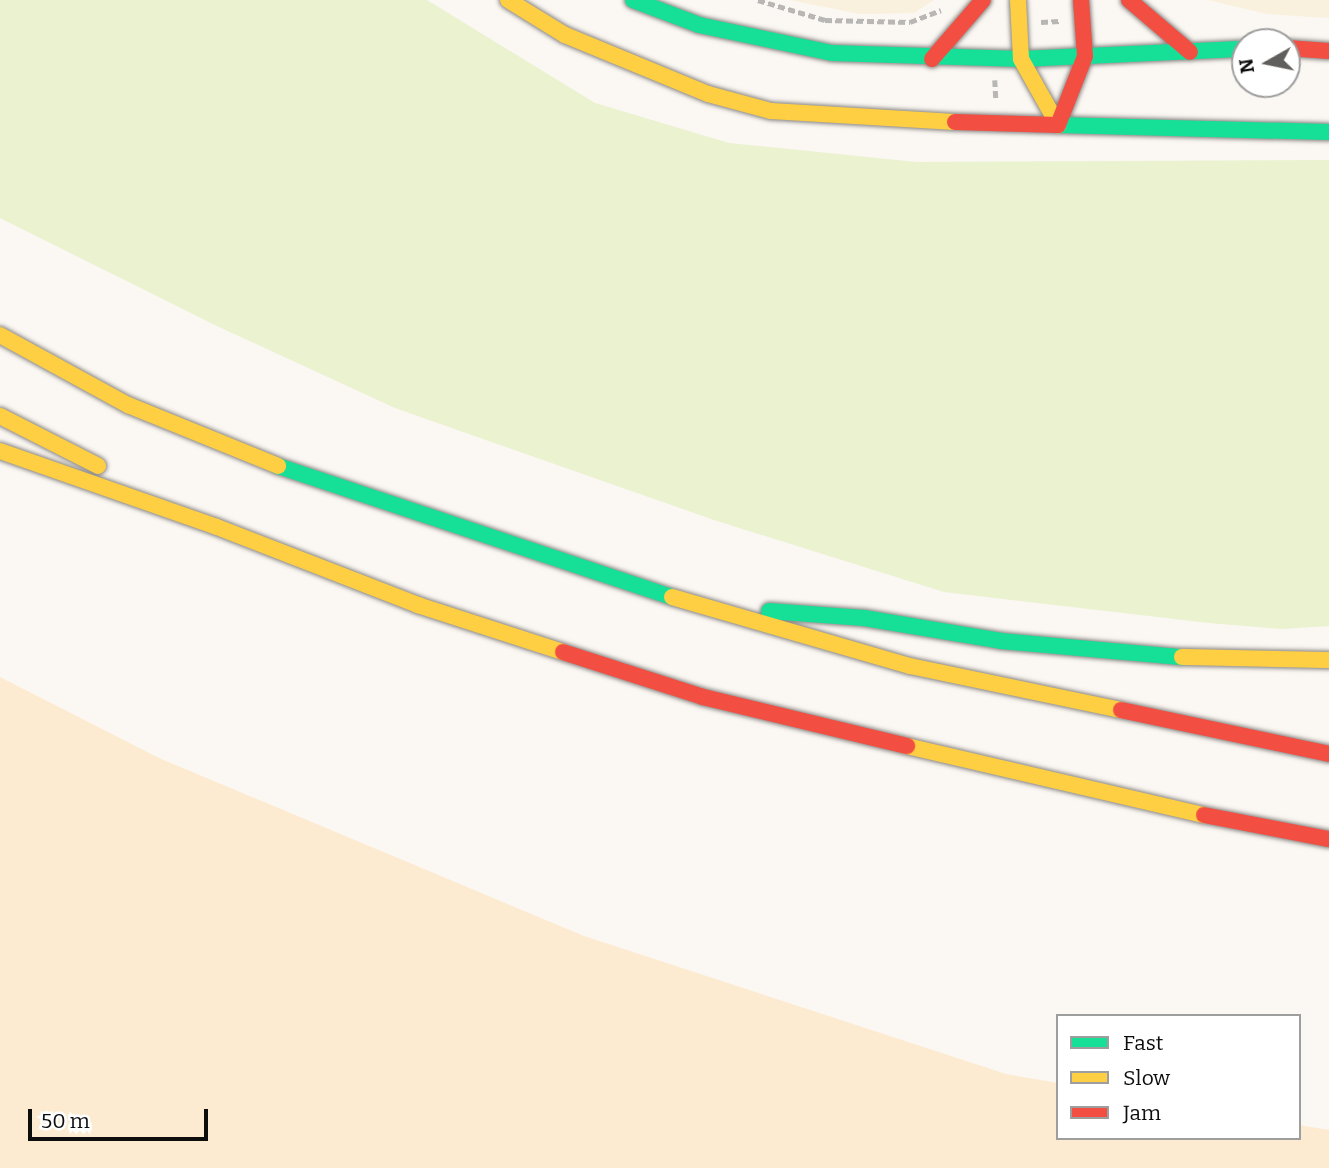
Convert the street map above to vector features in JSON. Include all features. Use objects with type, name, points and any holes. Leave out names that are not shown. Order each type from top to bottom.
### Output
[{"type":"main road","points":[[508,0],[565,35],[708,94],[771,111],[852,119],[1329,132]]},
{"type":"main road","points":[[634,0],[699,25],[755,39],[832,53],[932,59],[1021,59],[1231,50]]},
{"type":"main road","points":[[932,59],[982,0]]},
{"type":"main road","points":[[1018,0],[1021,59],[1058,125]]},
{"type":"main road","points":[[1058,125],[1085,56],[1081,0]]},
{"type":"main road","points":[[1129,0],[1190,52]]},
{"type":"main road","points":[[1301,49],[1329,51]]},
{"type":"main road","points":[[0,335],[128,405],[290,471],[699,606],[910,666],[1329,754]]},
{"type":"main road","points":[[0,416],[216,527]]},
{"type":"main road","points":[[0,451],[216,527],[418,605],[703,697],[1156,805],[1329,839]]},
{"type":"main road","points":[[699,606],[864,618],[1001,641],[1222,661],[1329,660]]},
{"type":"path","points":[[758,0],[825,20],[910,22],[946,6]]},
{"type":"shaded area","points":[[790,0],[934,0],[914,13],[860,14]]},
{"type":"shaded area","points":[[1208,0],[1329,0],[1329,18],[1267,14]]},
{"type":"green space","points":[[0,0],[427,0],[595,103],[729,143],[916,162],[1329,160],[1329,626],[1282,629],[1209,623],[944,592],[714,520],[395,408],[219,327],[0,218]]},
{"type":"sand","points":[[0,677],[159,758],[584,936],[1006,1074],[1056,1083],[1056,1140],[1301,1140],[1301,1125],[1329,1130],[1329,1168],[0,1168]]},
{"type":"traffic: fast","points":[[633,0],[699,25],[832,53],[1021,59]]},
{"type":"traffic: fast","points":[[1021,59],[1231,50]]},
{"type":"traffic: fast","points":[[1058,125],[1329,132]]},
{"type":"traffic: fast","points":[[278,466],[672,597]]},
{"type":"traffic: fast","points":[[769,611],[864,618],[1001,641],[1182,657]]},
{"type":"traffic: slow","points":[[508,0],[565,35],[708,94],[771,111],[955,122]]},
{"type":"traffic: slow","points":[[1018,0],[1021,59],[1058,125]]},
{"type":"traffic: slow","points":[[0,335],[128,405],[278,466]]},
{"type":"traffic: slow","points":[[0,416],[98,466]]},
{"type":"traffic: slow","points":[[0,451],[217,527],[418,605],[563,652]]},
{"type":"traffic: slow","points":[[672,597],[910,666],[1121,710]]},
{"type":"traffic: slow","points":[[1182,657],[1329,660]]},
{"type":"traffic: slow","points":[[907,746],[1204,815]]},
{"type":"traffic: jam","points":[[932,59],[983,0]]},
{"type":"traffic: jam","points":[[1058,125],[1085,56],[1081,0]]},
{"type":"traffic: jam","points":[[1129,0],[1190,52]]},
{"type":"traffic: jam","points":[[1301,49],[1329,51]]},
{"type":"traffic: jam","points":[[955,122],[1058,125]]},
{"type":"traffic: jam","points":[[563,652],[703,697],[907,746]]},
{"type":"traffic: jam","points":[[1121,710],[1329,754]]},
{"type":"traffic: jam","points":[[1204,815],[1329,839]]}]
